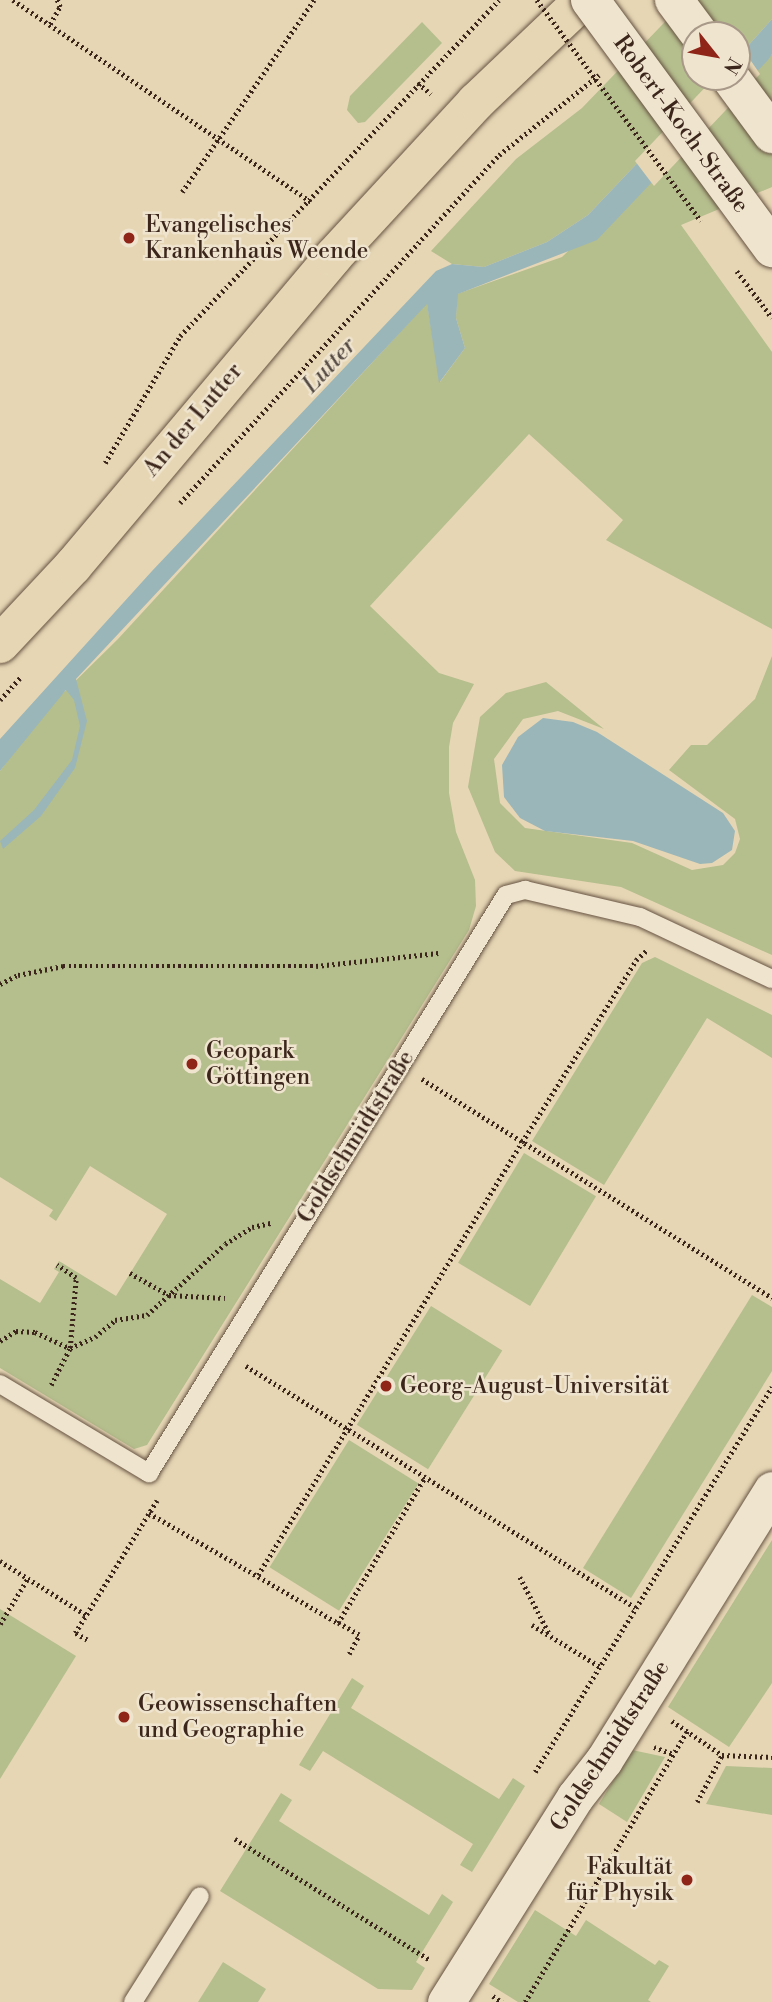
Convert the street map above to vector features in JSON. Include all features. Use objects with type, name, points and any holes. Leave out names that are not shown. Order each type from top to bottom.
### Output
[{"type":"main road","name":"An der Lutter","points":[[0,644],[73,566],[251,350],[388,197],[476,102],[583,0]]},
{"type":"main road","name":"An der Lutter","points":[[388,197],[474,133],[598,0]]},
{"type":"street","name":"Robert-Koch-Straße","points":[[590,0],[772,248]]},
{"type":"street","points":[[674,0],[690,21]]},
{"type":"street","points":[[740,91],[772,134]]},
{"type":"street","name":"Goldschmidtstraße","points":[[454,1989],[575,1797],[610,1752],[772,1490]]},
{"type":"lane","name":"Goldschmidtstraße","points":[[0,1384],[149,1474],[506,895],[525,890],[671,929],[772,979]]},
{"type":"lane","points":[[133,2002],[200,1896]]},
{"type":"path","points":[[13,0],[311,202]]},
{"type":"path","points":[[50,24],[60,7],[57,0]]},
{"type":"path","points":[[182,192],[314,0]]},
{"type":"path","points":[[102,469],[180,336],[311,202],[499,0]]},
{"type":"path","points":[[537,0],[710,233]]},
{"type":"path","points":[[179,505],[499,155],[581,93],[608,65]]},
{"type":"path","points":[[734,267],[772,318]]},
{"type":"path","points":[[0,700],[28,669]]},
{"type":"path","points":[[258,1575],[636,960],[671,929]]},
{"type":"path","points":[[0,984],[18,975],[63,966],[116,963],[316,966],[430,953],[452,953],[465,961]]},
{"type":"path","points":[[400,1066],[772,1298]]},
{"type":"path","points":[[40,1409],[57,1366],[70,1348],[95,1337],[115,1320],[147,1315],[225,1244],[252,1227],[287,1220],[301,1227]]},
{"type":"path","points":[[57,1265],[76,1278],[70,1348]]},
{"type":"path","points":[[130,1273],[169,1295],[256,1300]]},
{"type":"path","points":[[1,1337],[16,1331],[35,1332],[70,1348]]},
{"type":"path","points":[[224,1352],[635,1607]]},
{"type":"path","points":[[535,1772],[772,1387]]},
{"type":"path","points":[[338,1623],[425,1477]]},
{"type":"path","points":[[87,1640],[75,1633],[161,1494]]},
{"type":"path","points":[[149,1513],[359,1635],[349,1654]]},
{"type":"path","points":[[0,1561],[86,1615]]},
{"type":"path","points":[[520,1577],[550,1636]]},
{"type":"path","points":[[0,1624],[28,1578]]},
{"type":"path","points":[[532,1625],[599,1666]]},
{"type":"path","points":[[525,2002],[687,1731]]},
{"type":"path","points":[[696,1740],[722,1755],[772,1757]]},
{"type":"path","points":[[697,1802],[722,1755]]},
{"type":"path","points":[[235,1839],[454,1989]]},
{"type":"green space","points":[[686,0],[772,0],[772,19],[751,42],[751,21],[681,21],[681,91],[706,91],[588,215],[547,242],[484,267],[452,264],[431,251],[516,159],[582,108]]},
{"type":"green space","points":[[422,22],[442,43],[365,122],[358,123],[347,110],[350,96]]},
{"type":"green space","points":[[772,54],[772,187],[681,225],[772,352],[772,629],[606,540],[623,520],[529,434],[370,606],[439,673],[474,684],[453,723],[449,747],[449,793],[456,832],[475,880],[476,906],[469,930],[147,1445],[134,1449],[0,1368],[0,1279],[40,1303],[59,1272],[54,1269],[59,1261],[116,1296],[167,1214],[90,1166],[56,1221],[49,1216],[53,1210],[0,1177],[0,771],[47,709],[118,639],[427,303],[440,382],[465,348],[456,318],[457,294],[562,257],[734,91],[751,91],[751,74]]},
{"type":"green space","points":[[772,656],[772,955],[621,887],[515,871],[495,852],[468,787],[480,717],[506,693],[546,682],[604,729],[558,711],[523,719],[494,759],[500,803],[525,828],[632,843],[692,870],[723,865],[735,853],[740,839],[735,819],[669,770],[691,745],[707,745],[755,699]]},
{"type":"green space","points":[[655,957],[772,1015],[772,1058],[707,1018],[604,1185],[532,1141],[642,963]]},
{"type":"green space","points":[[524,1153],[596,1196],[530,1306],[458,1263]]},
{"type":"green space","points":[[752,1295],[772,1307],[772,1371],[631,1598],[583,1568]]},
{"type":"green space","points":[[431,1306],[502,1351],[428,1469],[357,1425]]},
{"type":"green space","points":[[349,1440],[419,1483],[339,1611],[270,1567]]},
{"type":"green space","points":[[772,1540],[772,1683],[729,1747],[668,1707]]},
{"type":"green space","points":[[0,1609],[76,1656],[0,1779]]},
{"type":"green space","points":[[352,1678],[364,1686],[351,1708],[499,1799],[513,1778],[525,1786],[472,1872],[460,1865],[473,1844],[323,1751],[310,1771],[299,1765]]},
{"type":"green space","points":[[632,1750],[665,1757],[627,1822],[599,1804]]},
{"type":"green space","points":[[726,1766],[772,1768],[772,1815],[706,1804]]},
{"type":"green space","points":[[281,1793],[292,1800],[279,1821],[304,1837],[429,1915],[442,1894],[453,1902],[416,1962],[425,1968],[412,1990],[378,1989],[220,1891]]},
{"type":"green space","points":[[535,1910],[576,1936],[586,1920],[655,1965],[659,1960],[669,1966],[648,2000],[651,2002],[518,2002],[489,1984]]},
{"type":"green space","points":[[223,1962],[266,1989],[258,2002],[198,2002]]},
{"type":"water","points":[[772,19],[772,54],[751,78],[751,42]]},
{"type":"water","points":[[706,91],[739,91],[597,240],[458,294],[456,318],[465,348],[439,383],[427,304],[76,679],[87,721],[75,768],[41,816],[3,849],[0,841],[34,810],[72,760],[80,726],[74,700],[66,690],[0,771],[0,739],[152,571],[436,271],[452,264],[484,267],[547,242],[588,215]]},
{"type":"water","points":[[543,718],[573,722],[597,732],[723,813],[735,831],[732,850],[712,863],[700,864],[633,841],[545,831],[520,818],[504,797],[502,765],[518,737]]},
{"type":"pier","points":[[751,61],[760,74],[751,84]]},
{"type":"pier","points":[[702,91],[744,91],[654,186],[635,161]]},
{"type":"place","name":"Evangelisches Krankenhaus Weende","points":[[129,238]]},
{"type":"place","name":"Geopark Göttingen","points":[[192,1064]]},
{"type":"place","name":"Georg-August-Universität","points":[[386,1386]]},
{"type":"place","name":"Geowissenschaften und Geographie","points":[[124,1717]]},
{"type":"place","name":"Fakultät für Physik","points":[[687,1880]]},
{"type":"water label","name":"Lutter","points":[[330,366]]}]
